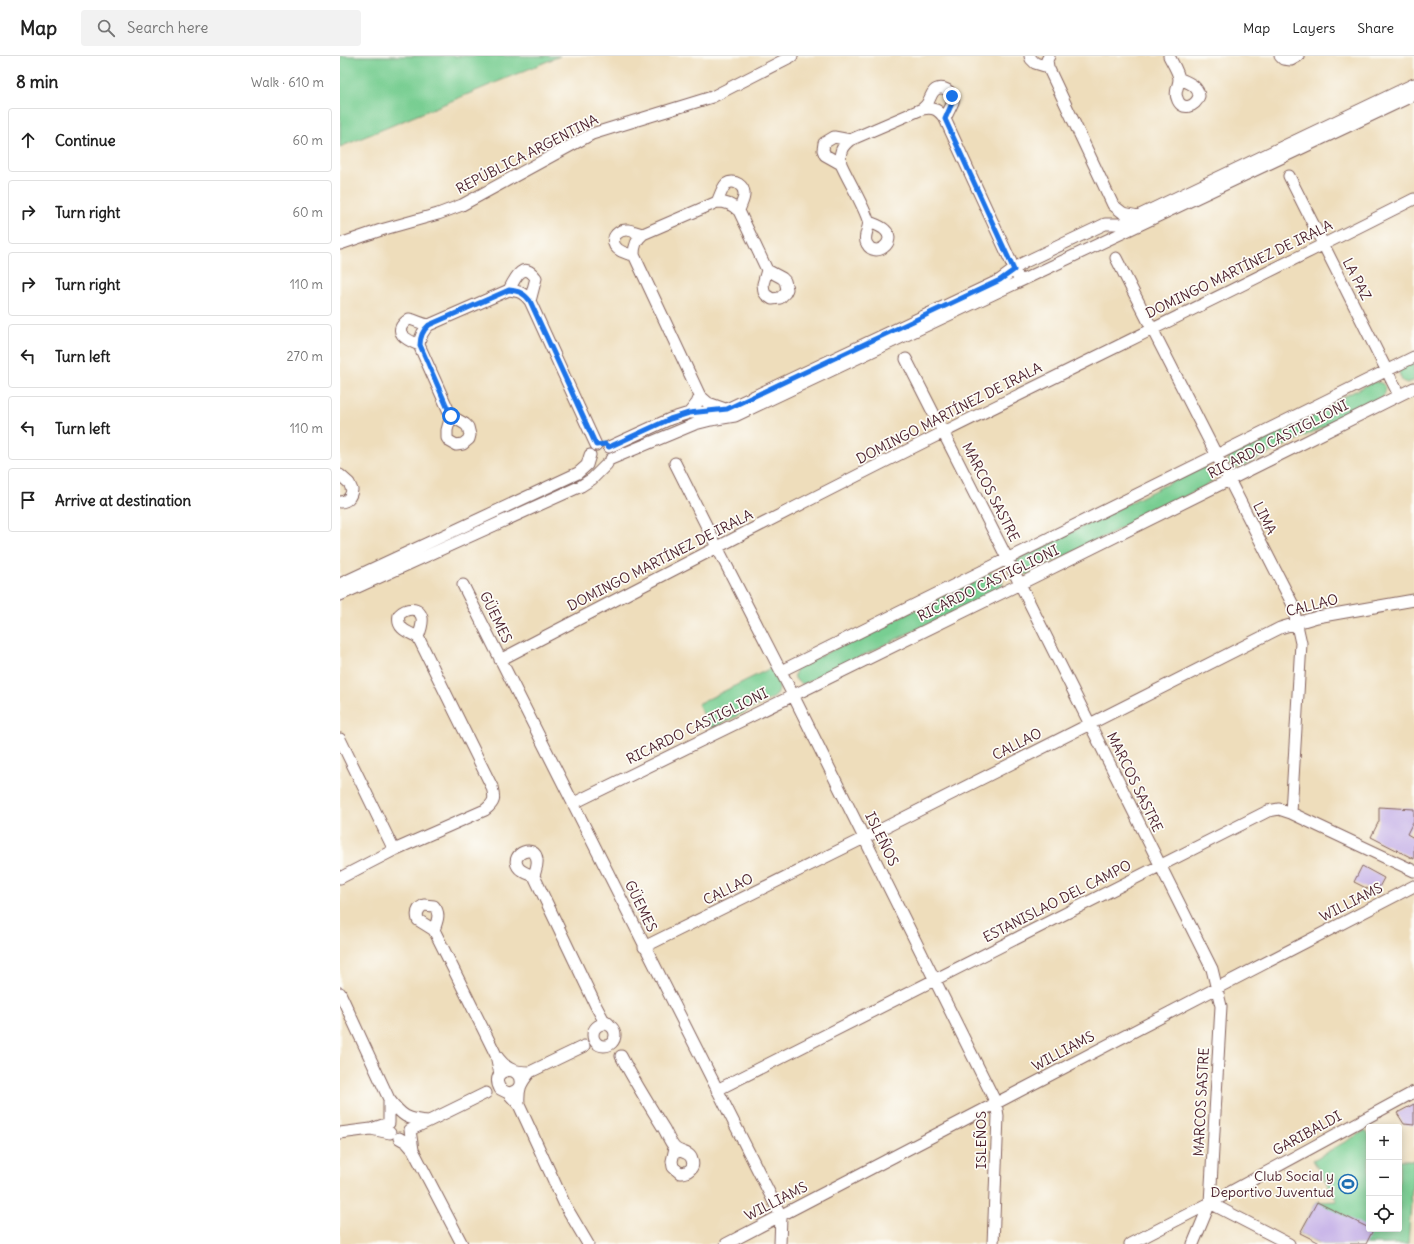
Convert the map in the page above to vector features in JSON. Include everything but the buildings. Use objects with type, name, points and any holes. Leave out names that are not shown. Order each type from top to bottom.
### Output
[{"type":"street","name":"REPÚBLICA ARGENTINA","points":[[340,244],[381,230],[438,214],[462,205],[592,134],[712,97],[792,56]]},
{"type":"street","points":[[1030,56],[1036,63],[1048,62],[1113,205],[1123,213],[1138,216]]},
{"type":"street","points":[[1168,56],[1179,78]]},
{"type":"street","points":[[1280,56],[1283,59],[1290,60],[1298,56]]},
{"type":"street","points":[[1123,228],[1138,216],[1414,84]]},
{"type":"street","points":[[922,109],[928,103],[933,92],[937,89],[943,88],[949,90],[953,101],[945,119]]},
{"type":"street","points":[[590,455],[592,461],[602,466],[695,424],[735,416],[1020,281],[1123,228],[1414,95]]},
{"type":"street","points":[[869,222],[841,164],[840,155],[843,145],[850,140],[922,109],[931,108],[940,112],[945,119],[1020,281]]},
{"type":"street","points":[[841,164],[825,155],[823,150],[824,143],[834,137],[850,140]]},
{"type":"street","name":"LA PAZ","points":[[1289,176],[1399,395]]},
{"type":"street","points":[[717,202],[727,184],[733,182],[739,184],[743,189],[744,195],[739,210]]},
{"type":"street","name":"DOMINGO MARTÍNEZ DE IRALA","points":[[500,660],[943,432],[1414,199]]},
{"type":"street","points":[[727,409],[708,403],[700,396],[634,255],[634,249],[638,239],[643,234],[717,202],[724,202],[739,210],[767,270]]},
{"type":"street","points":[[609,447],[670,419],[689,413],[727,409],[1000,280],[1023,263],[1105,224],[1112,213],[1113,205]]},
{"type":"street","points":[[1105,224],[1123,228]]},
{"type":"street","points":[[634,255],[623,253],[615,247],[613,240],[620,232],[626,230],[643,234]]},
{"type":"street","name":"LIMA","points":[[1116,258],[1228,481],[1292,603],[1301,643],[1291,813]]},
{"type":"street","points":[[509,290],[516,276],[520,272],[526,270],[532,273],[536,278],[530,301]]},
{"type":"street","points":[[451,416],[420,345],[420,338],[424,329],[429,325],[509,290],[518,291],[525,295],[530,301],[596,445]]},
{"type":"street","points":[[420,345],[405,339],[401,335],[403,323],[409,319],[429,325]]},
{"type":"street","name":"RICARDO CASTIGLIONI","points":[[781,671],[1414,357]]},
{"type":"street","name":"MARCOS SASTRE","points":[[906,359],[1212,969],[1221,1006],[1210,1203],[1193,1244]]},
{"type":"street","name":"RICARDO CASTIGLIONI","points":[[574,803],[1020,584],[1414,388]]},
{"type":"street","points":[[689,413],[697,403],[700,396]]},
{"type":"street","points":[[340,584],[578,473],[587,465],[592,449],[596,445],[605,444],[609,447],[613,455],[609,462],[592,479],[581,486],[340,595]]},
{"type":"street","name":"ISLEÑOS","points":[[675,463],[781,671],[996,1103],[998,1116],[993,1244]]},
{"type":"street","points":[[340,476],[349,483],[352,490],[350,498],[347,501],[340,502]]},
{"type":"street","name":"GÜEMES","points":[[463,585],[781,1216],[780,1244]]},
{"type":"street","name":"CALLAO","points":[[644,946],[864,838],[1280,628],[1317,617],[1414,600]]},
{"type":"street","points":[[340,878],[394,850],[485,810],[492,804],[494,797],[492,787],[418,637]]},
{"type":"street","points":[[340,739],[394,850]]},
{"type":"street","name":"ESTANISLAO DEL CAMPO","points":[[717,1090],[1268,811],[1279,809],[1291,813],[1414,871]]},
{"type":"street","points":[[486,1093],[513,1092],[520,1086],[530,1072],[584,1046],[608,1043],[615,1033],[613,1028],[603,1019],[596,1006],[534,876]]},
{"type":"street","name":"WILLIAMS","points":[[726,1244],[1414,886]]},
{"type":"street","points":[[434,930],[496,1055],[518,1075],[520,1080],[518,1095],[520,1104],[566,1205],[588,1244]]},
{"type":"street","points":[[340,993],[389,1099],[409,1121],[413,1150]]},
{"type":"street","points":[[596,1006],[597,1016],[594,1041],[608,1043],[621,1056],[633,1080],[675,1148]]},
{"type":"street","points":[[584,1046],[599,1025],[604,1023],[609,1024]]},
{"type":"street","points":[[496,1055],[499,1078],[498,1085],[520,1104]]},
{"type":"street","points":[[340,1133],[371,1129],[392,1131],[406,1136],[410,1130],[486,1093],[504,1071],[530,1072]]},
{"type":"street","name":"GARIBALDI","points":[[1130,1244],[1210,1203],[1414,1092]]},
{"type":"street","points":[[389,1099],[392,1131],[406,1142],[413,1150],[462,1244]]},
{"type":"street","points":[[392,1131],[393,1117],[400,1115],[416,1121],[429,1121]]},
{"type":"street","points":[[1210,1203],[1289,1244]]},
{"type":"green space","points":[[340,56],[560,56],[340,147]]},
{"type":"green space","points":[[1414,360],[1414,381],[1407,383],[1402,381],[1399,373],[1400,369]]},
{"type":"green space","points":[[1373,382],[1381,383],[1385,386],[1386,389],[1381,399],[1241,467],[1236,468],[1228,464],[1232,453]]},
{"type":"green space","points":[[1201,467],[1206,467],[1213,472],[1212,481],[1209,484],[1029,574],[1022,574],[1016,568],[1016,562],[1018,559]]},
{"type":"green space","points":[[994,572],[1001,577],[1003,581],[998,590],[806,683],[802,684],[795,679],[795,672],[798,667]]},
{"type":"green space","points":[[771,668],[779,686],[778,693],[775,697],[711,729],[698,704]]},
{"type":"green space","name":"Club Social y Deportivo Juventud","points":[[1366,1130],[1366,1232],[1402,1232],[1402,1160],[1414,1160],[1408,1244],[1322,1244],[1300,1233],[1317,1202],[1337,1201],[1313,1160]]},
{"type":"place","name":"Club Social y Deportivo Juventud","points":[[1348,1184]]},
{"type":"route","points":[[451,416],[420,345],[420,338],[424,329],[429,325],[509,290],[518,291],[525,295],[530,301],[596,445],[601,443],[609,447],[670,419],[689,413],[727,409],[1000,280],[1014,270],[945,119],[953,101],[952,96]]}]
